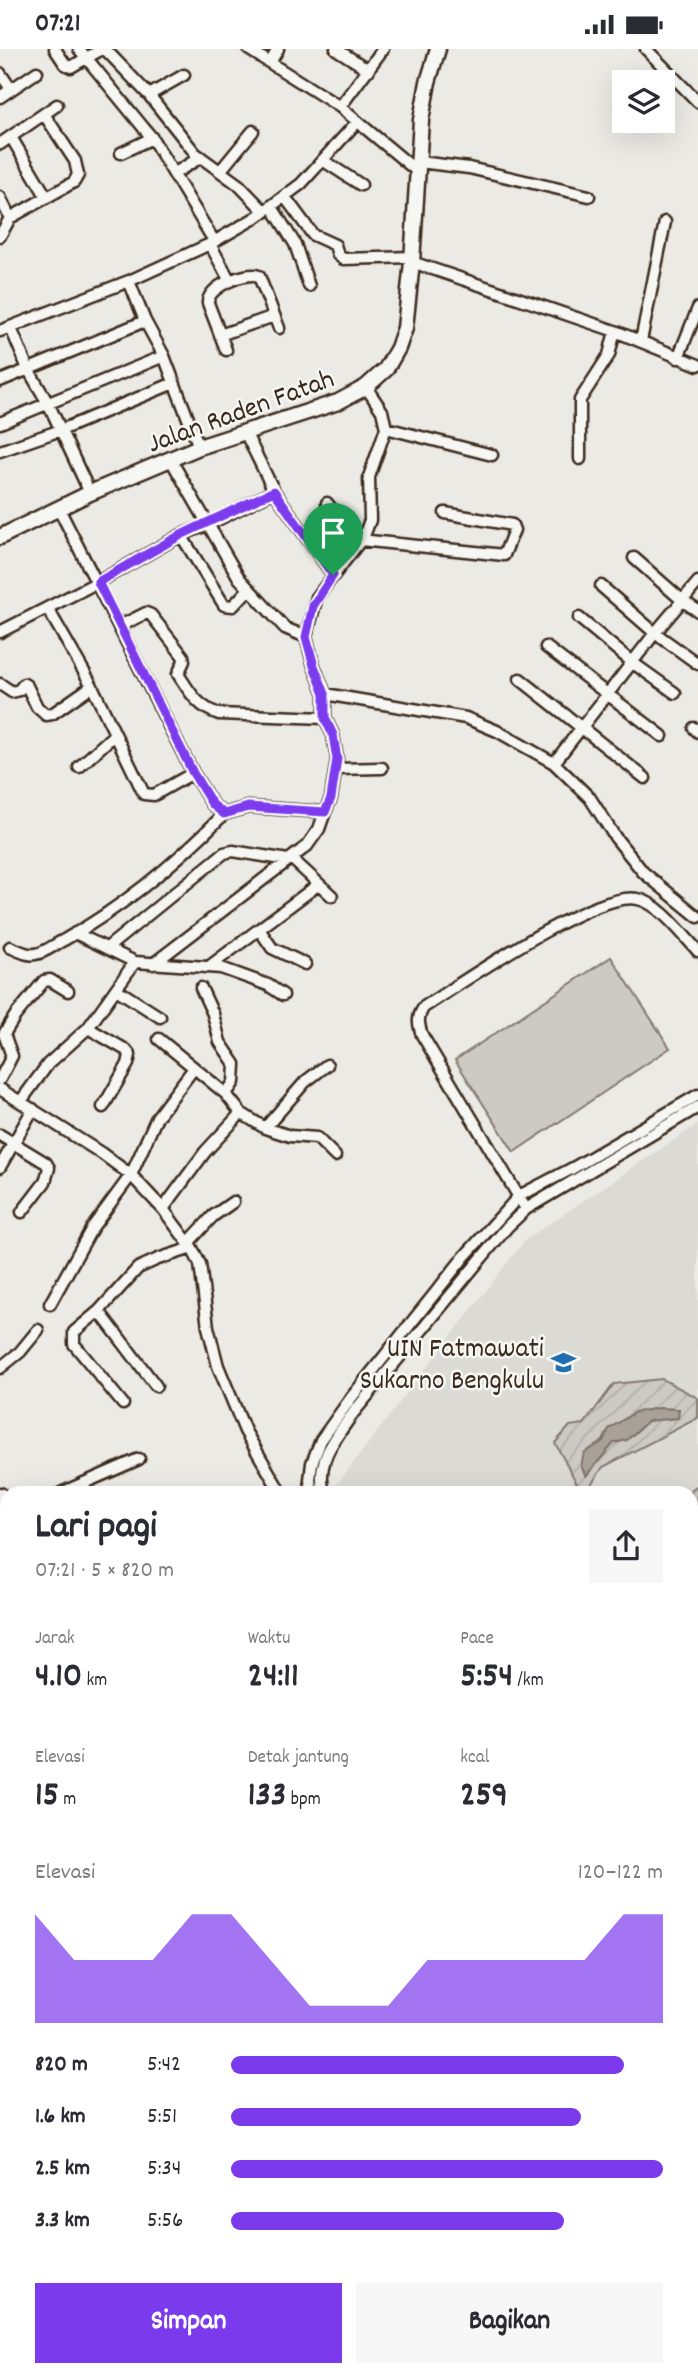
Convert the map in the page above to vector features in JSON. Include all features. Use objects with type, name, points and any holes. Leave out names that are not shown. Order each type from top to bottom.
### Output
[{"type":"highway","name":"Jalan Raden Fatah","points":[[0,537],[58,507],[199,447],[330,405],[366,387],[386,369],[403,336],[412,259],[423,106],[438,49]]},
{"type":"street","points":[[55,49],[68,67],[104,49],[149,95],[189,146],[268,209],[295,244],[309,286]]},
{"type":"street","points":[[79,49],[152,138],[175,173],[230,281]]},
{"type":"street","points":[[248,49],[340,107],[418,167],[469,168],[589,196]]},
{"type":"street","points":[[270,63],[278,49]]},
{"type":"street","points":[[336,49],[369,70]]},
{"type":"street","points":[[340,107],[383,49]]},
{"type":"street","points":[[646,49],[698,102]]},
{"type":"street","points":[[0,97],[37,72]]},
{"type":"street","points":[[0,73],[10,89]]},
{"type":"street","points":[[149,95],[184,75]]},
{"type":"street","points":[[0,145],[57,105]]},
{"type":"street","points":[[0,236],[10,218],[74,182],[79,171],[44,114]]},
{"type":"street","points":[[90,493],[49,405],[5,329],[129,281],[212,242],[285,197],[324,161],[357,122]]},
{"type":"street","points":[[221,170],[253,131]]},
{"type":"street","points":[[11,137],[46,196]]},
{"type":"street","points":[[121,153],[152,138]]},
{"type":"street","points":[[175,173],[201,157]]},
{"type":"street","points":[[324,161],[361,185]]},
{"type":"street","points":[[0,197],[10,218]]},
{"type":"street","points":[[285,197],[310,233],[335,245],[338,255],[343,259],[412,259],[615,331],[698,366]]},
{"type":"street","points":[[641,341],[665,222]]},
{"type":"street","points":[[226,350],[207,297],[209,293],[230,281],[249,274],[259,277],[279,328]]},
{"type":"street","points":[[129,281],[145,321],[164,356],[199,447]]},
{"type":"street","points":[[678,358],[698,308]]},
{"type":"street","points":[[220,335],[274,316]]},
{"type":"street","points":[[0,381],[145,321]]},
{"type":"street","points":[[580,459],[580,400],[609,355],[615,331]]},
{"type":"street","points":[[0,423],[164,356]]},
{"type":"street","points":[[0,451],[174,383]]},
{"type":"street","points":[[153,964],[312,842],[331,798],[336,769],[333,735],[325,718],[325,694],[306,637],[313,606],[360,540],[370,520],[371,467],[386,428],[382,411],[366,387]]},
{"type":"street","points":[[386,428],[492,455]]},
{"type":"street","points":[[245,432],[274,491],[333,575]]},
{"type":"street","points":[[171,460],[223,553],[248,590],[285,628],[306,637]]},
{"type":"street","points":[[0,632],[48,609],[181,535],[274,491]]},
{"type":"street","points":[[327,503],[349,532],[360,540],[505,555],[513,530],[512,524],[445,513]]},
{"type":"street","points":[[58,507],[193,773],[212,804],[224,814]]},
{"type":"street","points":[[181,535],[224,605],[233,606],[248,590]]},
{"type":"street","points":[[634,558],[682,601],[698,611]]},
{"type":"street","points":[[554,763],[698,582]]},
{"type":"street","points":[[601,586],[655,633],[698,664]]},
{"type":"street","points":[[48,609],[92,686],[144,794],[155,795],[193,773]]},
{"type":"street","points":[[120,626],[146,613],[151,615],[183,656],[184,661],[178,674],[204,709],[219,714],[325,718]]},
{"type":"street","points":[[579,618],[633,663],[675,693]]},
{"type":"street","points":[[546,647],[662,736]]},
{"type":"street","points":[[520,679],[645,778]]},
{"type":"street","points":[[0,684],[12,692],[19,690],[24,684],[27,686],[37,707],[46,715],[52,714],[92,686]]},
{"type":"street","points":[[325,694],[466,718],[497,731],[554,763],[590,798],[615,837],[643,872],[698,917]]},
{"type":"street","points":[[79,767],[115,734]]},
{"type":"street","points":[[336,769],[382,768]]},
{"type":"street","points":[[10,947],[27,954],[38,954],[75,933],[166,868],[224,814],[248,807],[325,812]]},
{"type":"street","points":[[107,949],[224,853],[233,851],[290,859],[332,896]]},
{"type":"street","points":[[210,966],[318,884]]},
{"type":"street","points":[[526,1209],[422,1035],[418,1018],[424,1007],[508,953],[583,912],[621,898],[636,898],[655,907],[698,951]]},
{"type":"street","points":[[259,929],[272,948],[304,964]]},
{"type":"street","points":[[75,933],[135,963],[210,966],[237,972],[268,985],[283,995]]},
{"type":"street","points":[[21,1101],[48,1064],[88,1028],[135,963]]},
{"type":"street","points":[[0,1079],[12,1056],[4,1034],[15,1016],[44,981],[50,980],[68,991]]},
{"type":"street","points":[[201,988],[214,1014],[219,1042],[235,1064],[234,1082],[226,1094]]},
{"type":"street","points":[[116,989],[160,1017]]},
{"type":"street","points":[[88,1028],[130,1055],[128,1064],[103,1107]]},
{"type":"street","points":[[159,1039],[226,1094],[241,1113],[265,1128],[290,1136],[313,1137],[335,1156]]},
{"type":"street","points":[[265,1128],[305,1082],[327,1065]]},
{"type":"street","points":[[50,1304],[92,1228],[131,1175],[158,1118],[194,1067]]},
{"type":"street","points":[[0,1089],[131,1175],[163,1209],[190,1245],[200,1264],[208,1327],[218,1366],[249,1439],[277,1486]]},
{"type":"street","points":[[311,1486],[312,1463],[321,1440],[351,1398],[464,1257],[519,1196],[573,1168],[698,1095]]},
{"type":"street","points":[[323,1486],[321,1467],[331,1445],[354,1412],[472,1267],[526,1209],[698,1107]]},
{"type":"street","points":[[0,1167],[33,1109]]},
{"type":"street","points":[[163,1209],[205,1152],[241,1113]]},
{"type":"street","points":[[0,1135],[50,1168],[45,1182],[22,1212]]},
{"type":"street","points":[[123,1404],[74,1344],[74,1332],[99,1311],[138,1268],[190,1245],[213,1216],[233,1202]]},
{"type":"street","points":[[99,1311],[156,1386]]},
{"type":"street","points":[[1,1364],[20,1352],[38,1330]]},
{"type":"street","points":[[77,1486],[139,1459]]},
{"type":"shaded area","points":[[611,957],[670,1048],[514,1152],[455,1060]]},
{"type":"shaded area","name":"UIN Fatmawati Sukarno Bengkulu","points":[[698,1124],[698,1486],[338,1486],[337,1484],[525,1240]]},
{"type":"shaded area","points":[[662,1379],[698,1398],[698,1418],[603,1467],[590,1486],[578,1486],[555,1443],[570,1426],[584,1424],[614,1384]]},
{"type":"shaded area","points":[[659,1408],[679,1409],[678,1418],[648,1421],[627,1440],[614,1443],[586,1476],[581,1466],[584,1453],[603,1441],[609,1429],[635,1412]]},
{"type":"place","name":"UIN Fatmawati Sukarno Bengkulu","points":[[564,1362]]},
{"type":"route","points":[[274,491],[333,575],[313,606],[306,637],[325,694],[325,718],[336,747],[334,783],[325,812],[248,807],[224,814],[212,804],[193,773],[98,582],[181,535],[274,491]]}]
